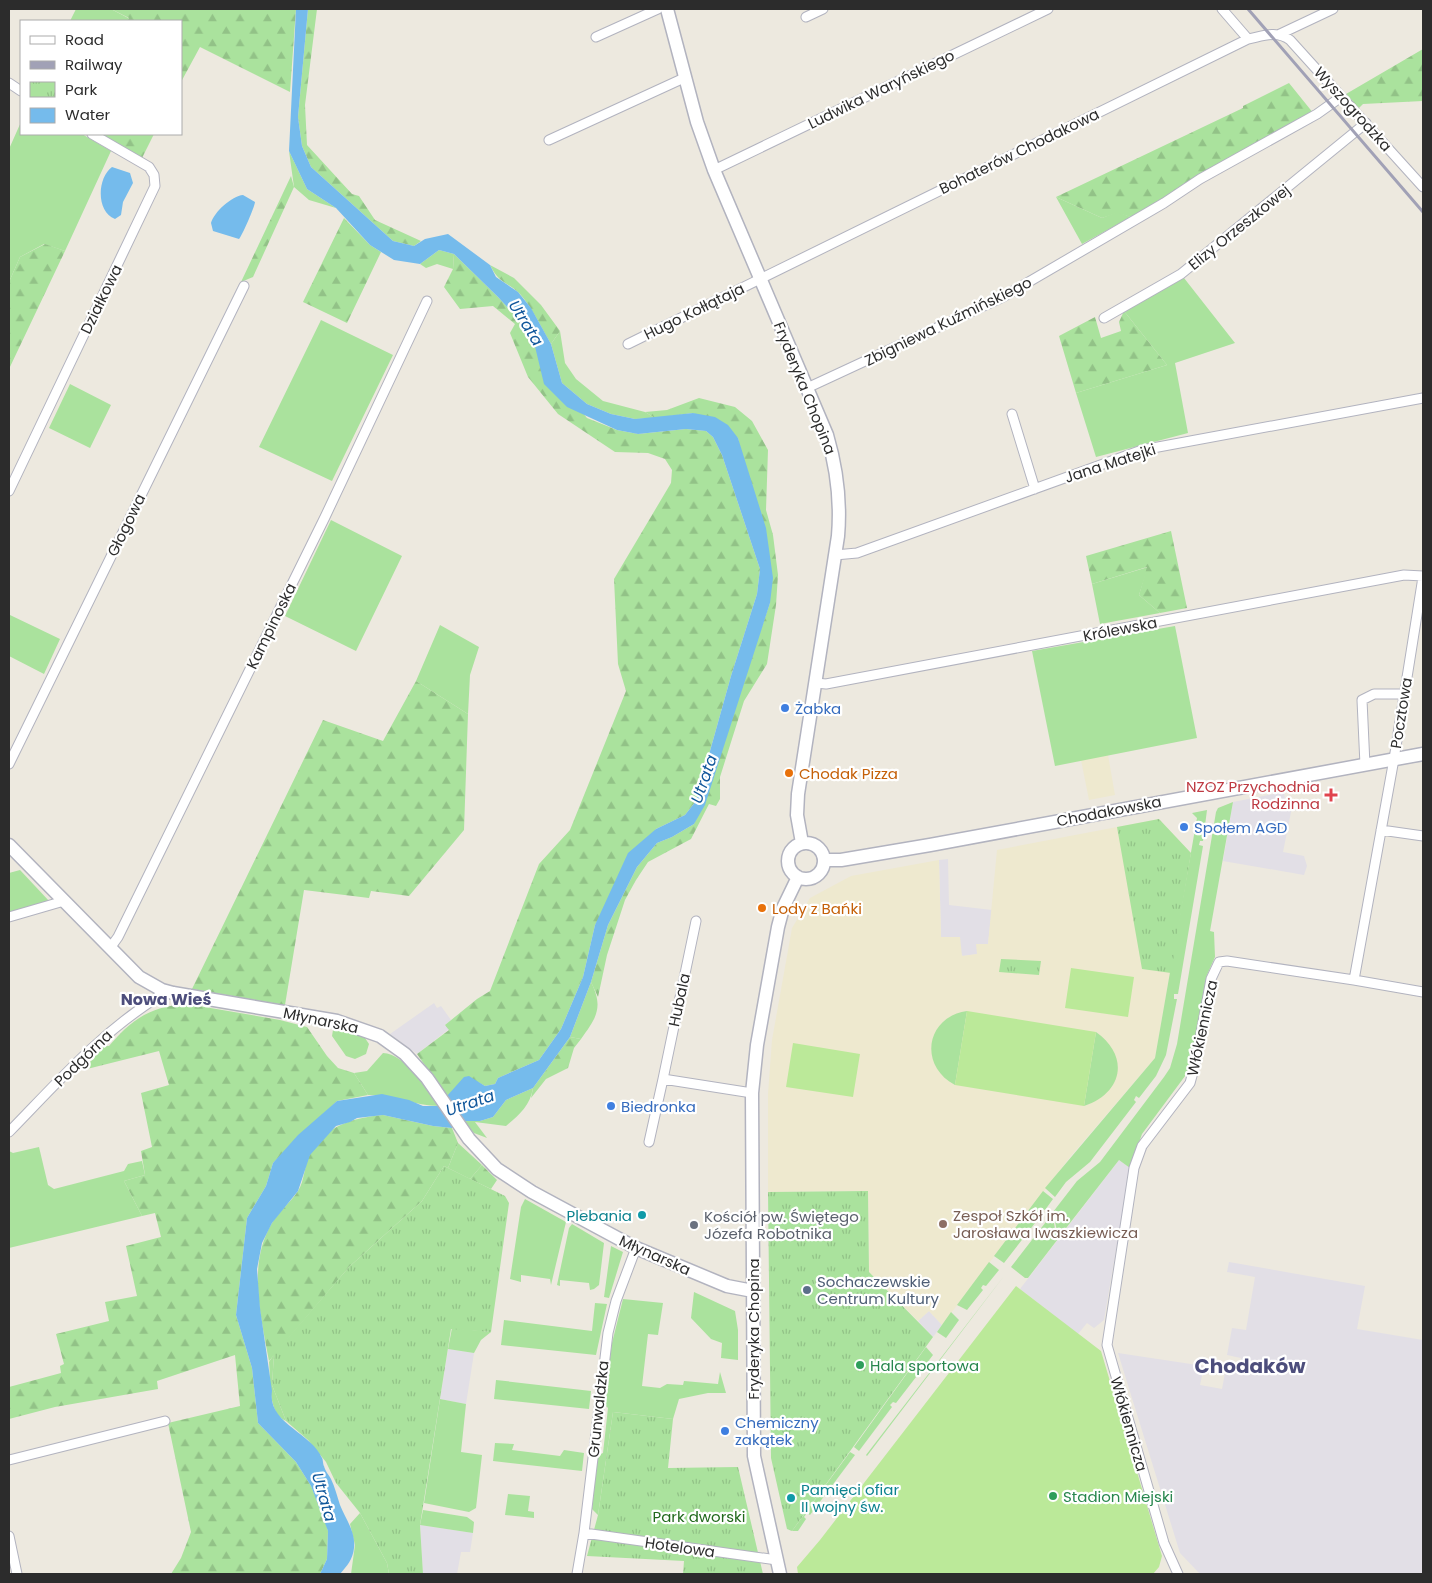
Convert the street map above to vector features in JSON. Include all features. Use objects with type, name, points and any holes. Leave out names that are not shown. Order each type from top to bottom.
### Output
[{"type":"main road","name":"Fryderyka Chopina","points":[[667,9],[684,78],[714,170],[827,436],[836,470],[840,507],[835,555],[798,794],[797,815],[802,843]]},
{"type":"main road","name":"Chodakowska","points":[[825,860],[841,860],[920,846],[1423,754]]},
{"type":"main road","points":[[802,843],[810,843],[817,846],[825,860],[823,870],[816,877],[807,880],[798,878],[789,868],[788,859],[791,851],[802,843]]},
{"type":"main road","name":"Młynarska","points":[[11,851],[64,901],[139,977],[162,990],[337,1021],[380,1036],[405,1054],[436,1090],[460,1128],[482,1155],[497,1168],[532,1192],[636,1248],[727,1286],[753,1291]]},
{"type":"main road","name":"Fryderyka Chopina","points":[[780,1574],[754,1456],[752,1094],[756,1053],[778,927],[783,908],[798,878]]},
{"type":"street","points":[[596,37],[658,9]]},
{"type":"street","points":[[806,16],[823,9]]},
{"type":"street","name":"Ludwika Waryńskiego","points":[[714,170],[1048,9]]},
{"type":"street","points":[[1222,9],[1248,39]]},
{"type":"street","name":"Bohaterów Chodakowa","points":[[761,277],[1248,39],[1280,34],[1333,9]]},
{"type":"street","name":"Wyszogrodzka","points":[[1280,34],[1290,40],[1423,187]]},
{"type":"street","points":[[549,140],[684,78]]},
{"type":"street","points":[[9,83],[20,90]]},
{"type":"street","name":"Zbigniewa Kuźmińskiego","points":[[807,388],[1003,297],[1200,180],[1317,114],[1341,97]]},
{"type":"street","name":"Elizy Orzeszkowej","points":[[1104,318],[1181,274],[1366,123]]},
{"type":"street","name":"Działkowa","points":[[9,491],[156,186],[154,175],[149,167],[94,135]]},
{"type":"street","name":"Hugo Kołłątaja","points":[[628,344],[761,277]]},
{"type":"street","name":"Głogowa","points":[[9,764],[244,286]]},
{"type":"street","name":"Kampinoska","points":[[110,948],[118,936],[307,552],[427,301]]},
{"type":"street","name":"Jana Matejki","points":[[835,555],[857,553],[1142,450],[1423,398]]},
{"type":"street","points":[[1012,414],[1035,488]]},
{"type":"street","name":"Królewska","points":[[816,683],[826,684],[844,681],[1404,575],[1423,576]]},
{"type":"street","name":"Pocztowa","points":[[1394,760],[1423,576]]},
{"type":"street","points":[[1366,765],[1362,700],[1374,694],[1404,694]]},
{"type":"street","points":[[1394,760],[1354,980],[1423,992]]},
{"type":"street","points":[[1381,830],[1423,836]]},
{"type":"street","points":[[9,917],[64,901]]},
{"type":"street","name":"Hubala","points":[[649,1142],[696,921]]},
{"type":"street","name":"Włókiennicza","points":[[1178,1574],[1164,1542],[1107,1345],[1134,1168],[1142,1146],[1190,1083],[1196,1065],[1211,979],[1219,962],[1227,961],[1354,980]]},
{"type":"street","name":"Podgórna","points":[[9,1132],[88,1051],[121,1022],[158,997],[162,990]]},
{"type":"street","points":[[663,1079],[752,1094]]},
{"type":"street","name":"Grunwaldzka","points":[[577,1574],[584,1534],[608,1333],[616,1301],[636,1248]]},
{"type":"street","points":[[9,1460],[165,1422]]},
{"type":"street","name":"Hotelowa","points":[[584,1534],[777,1560]]},
{"type":"street","points":[[9,1536],[17,1574]]},
{"type":"shaded area","points":[[1108,755],[1115,795],[1089,800],[1081,760]]},
{"type":"shaded area","points":[[1284,792],[1285,800],[1293,802],[1283,852],[1304,856],[1307,866],[1304,875],[1223,861],[1233,802]]},
{"type":"shaded area","points":[[1159,819],[1191,853],[1155,1058],[1070,1157],[942,1325],[929,1311],[918,1321],[869,1272],[868,1191],[768,1192],[768,1094],[772,1040],[792,928],[810,898],[851,876],[939,860],[941,937],[960,937],[962,956],[977,954],[976,944],[988,944],[997,850]]},
{"type":"shaded area","points":[[948,859],[949,905],[992,910],[988,944],[977,954],[963,956],[941,937],[939,860]]},
{"type":"shaded area","points":[[434,1003],[437,1008],[441,1006],[451,1020],[445,1025],[449,1029],[417,1054],[390,1034]]},
{"type":"shaded area","points":[[1119,1160],[1130,1168],[1104,1320],[1094,1328],[1087,1323],[1078,1334],[1020,1289]]},
{"type":"shaded area","points":[[1229,1262],[1365,1286],[1357,1329],[1423,1340],[1423,1574],[1200,1574],[1180,1553],[1118,1353],[1204,1366],[1200,1385],[1222,1389],[1227,1362],[1240,1364],[1241,1358],[1227,1355],[1232,1328],[1246,1330],[1255,1277],[1227,1272]]},
{"type":"shaded area","points":[[929,1311],[942,1325],[933,1337],[918,1321]]},
{"type":"shaded area","points":[[448,1349],[474,1353],[466,1404],[440,1399]]},
{"type":"shaded area","points":[[420,1525],[473,1533],[470,1552],[461,1552],[457,1574],[423,1574]]},
{"type":"green space","points":[[76,9],[111,9],[130,19],[129,20],[70,20]]},
{"type":"green space","points":[[111,9],[296,9],[290,92],[200,47],[182,80],[182,20],[128,20],[129,18]]},
{"type":"green space","points":[[308,9],[317,9],[305,105],[307,145],[352,194],[359,196],[375,220],[421,241],[414,246],[393,241],[311,167],[302,146],[298,117]]},
{"type":"green space","points":[[1423,49],[1423,101],[1363,104],[1359,108],[1346,94]]},
{"type":"green space","points":[[1289,83],[1314,114],[1131,217],[1117,213],[1102,218],[1056,197],[1243,108],[1243,106]]},
{"type":"green space","points":[[20,124],[20,135],[84,135],[111,151],[65,251],[44,244],[20,257],[9,282],[9,149]]},
{"type":"green space","points":[[103,135],[154,135],[142,158]]},
{"type":"green space","points":[[289,151],[307,189],[336,208],[309,200],[294,187]]},
{"type":"green space","points":[[291,176],[294,187],[253,277],[241,282]]},
{"type":"green space","points":[[1056,197],[1102,218],[1117,212],[1131,217],[1082,244]]},
{"type":"green space","points":[[344,218],[370,245],[381,252],[347,323],[303,302]]},
{"type":"green space","points":[[45,244],[65,251],[9,369],[9,282],[20,257]]},
{"type":"green space","points":[[439,250],[454,254],[453,269],[437,264],[426,268],[420,264]]},
{"type":"green space","points":[[454,254],[532,334],[539,359],[587,418],[617,430],[638,434],[686,429],[706,431],[713,437],[722,455],[760,569],[757,594],[731,676],[696,801],[685,815],[656,829],[595,925],[583,977],[561,1029],[539,1060],[498,1078],[495,1084],[485,1086],[478,1082],[447,1097],[417,1054],[449,1030],[445,1025],[490,991],[539,864],[570,830],[626,691],[618,664],[614,579],[671,483],[672,470],[665,459],[648,453],[615,452],[558,414],[528,377],[510,333],[515,324],[493,306],[460,309],[444,287],[453,269]]},
{"type":"green space","points":[[490,265],[514,278],[541,305],[560,331],[551,344],[525,300],[497,276]]},
{"type":"green space","points":[[1184,278],[1235,343],[1175,363],[1188,433],[1096,457],[1076,393],[1167,365],[1124,311]]},
{"type":"green space","points":[[1124,311],[1167,365],[1076,393],[1059,336],[1095,317],[1101,338],[1121,331],[1119,322]]},
{"type":"green space","points":[[321,320],[393,355],[332,481],[259,447]]},
{"type":"green space","points":[[560,331],[565,363],[576,379],[603,401],[645,412],[655,418],[635,419],[611,414],[587,404],[562,383],[551,344]]},
{"type":"green space","points":[[70,384],[111,405],[90,448],[49,428]]},
{"type":"green space","points":[[699,398],[735,407],[752,421],[768,450],[766,510],[773,535],[778,575],[776,605],[767,664],[744,701],[720,777],[720,799],[716,806],[709,804],[691,839],[648,862],[625,900],[607,955],[598,997],[591,982],[608,925],[637,867],[657,843],[672,837],[694,824],[770,603],[738,438],[693,413],[655,418],[645,412],[667,410]]},
{"type":"green space","points":[[331,520],[402,556],[356,651],[285,616]]},
{"type":"green space","points":[[1171,531],[1187,608],[1160,613],[1139,595],[1147,567],[1092,584],[1086,556]]},
{"type":"green space","points":[[1148,567],[1139,595],[1160,613],[1100,624],[1092,584]]},
{"type":"green space","points":[[10,615],[60,639],[44,674],[9,656]]},
{"type":"green space","points":[[440,625],[479,647],[470,675],[468,714],[416,681]]},
{"type":"green space","points":[[1175,626],[1197,738],[1055,766],[1032,651]]},
{"type":"green space","points":[[416,681],[468,714],[464,830],[409,896],[371,891],[369,898],[304,890],[285,1005],[192,989],[323,720],[383,741]]},
{"type":"green space","points":[[1233,802],[1210,931],[1214,932],[1215,957],[1207,975],[1191,1068],[1142,1134],[1130,1168],[1119,1160],[1063,1232],[1057,1231],[1053,1212],[1077,1181],[1100,1162],[1170,1068],[1177,1044],[1216,812],[1218,808]]},
{"type":"green space","points":[[1207,810],[1203,841],[1200,841],[1199,845],[1203,846],[1178,994],[1174,994],[1174,999],[1177,999],[1166,1055],[1156,1076],[1139,1098],[1136,1096],[1134,1100],[1136,1102],[1090,1162],[1066,1182],[1055,1197],[1045,1188],[1155,1058],[1197,818],[1192,813]]},
{"type":"green space","points":[[1159,819],[1191,853],[1171,973],[1142,969],[1117,827]]},
{"type":"green space","points":[[20,870],[50,902],[9,912],[9,873]]},
{"type":"green space","points":[[1001,959],[1041,961],[1039,975],[999,972]]},
{"type":"green space","points":[[1071,968],[1134,977],[1128,1017],[1065,1008]]},
{"type":"green space","points":[[591,982],[598,1006],[594,1019],[581,1039],[570,1037]]},
{"type":"green space","points":[[187,1004],[280,1020],[307,1027],[327,1056],[338,1068],[354,1073],[368,1095],[337,1101],[273,1163],[266,1186],[247,1218],[236,1315],[252,1368],[258,1423],[296,1462],[311,1486],[325,1519],[328,1531],[327,1559],[320,1574],[171,1574],[181,1558],[191,1532],[168,1423],[240,1406],[235,1355],[157,1381],[158,1389],[55,1407],[9,1419],[9,1387],[61,1373],[60,1366],[64,1364],[56,1334],[109,1321],[105,1302],[137,1296],[126,1246],[161,1237],[155,1213],[142,1216],[124,1181],[145,1175],[141,1151],[152,1147],[141,1093],[169,1085],[159,1051],[83,1070],[104,1046],[109,1046],[134,1021],[153,1011],[174,1005]]},
{"type":"green space","points":[[967,1011],[955,1085],[943,1076],[936,1066],[932,1054],[932,1043],[935,1032],[943,1022],[953,1015]]},
{"type":"green space","points":[[967,1011],[1096,1032],[1084,1106],[955,1085]]},
{"type":"green space","points":[[338,1026],[363,1035],[369,1044],[366,1054],[355,1059],[346,1056],[332,1036],[333,1030]]},
{"type":"green space","points":[[1096,1032],[1114,1052],[1117,1073],[1114,1083],[1107,1092],[1097,1100],[1084,1106]]},
{"type":"green space","points":[[570,1037],[581,1039],[574,1048],[568,1068],[546,1079],[531,1098],[533,1088]]},
{"type":"green space","points":[[793,1043],[860,1054],[853,1097],[786,1087]]},
{"type":"green space","points":[[383,1053],[399,1059],[407,1065],[429,1090],[439,1106],[386,1096],[368,1095],[354,1073],[367,1071]]},
{"type":"green space","points":[[533,1088],[527,1105],[506,1126],[475,1122],[487,1138],[474,1133],[462,1121],[480,1121],[493,1117],[506,1100]]},
{"type":"green space","points":[[383,1115],[433,1126],[452,1128],[458,1143],[448,1168],[444,1166],[422,1201],[349,1267],[269,1361],[258,1291],[258,1273],[264,1239],[272,1223],[298,1191],[310,1154],[316,1144],[324,1136],[341,1125],[361,1118]]},
{"type":"green space","points":[[458,1143],[482,1165],[470,1179],[448,1168]]},
{"type":"green space","points":[[39,1147],[48,1185],[54,1189],[124,1171],[128,1164],[142,1161],[145,1175],[124,1181],[142,1216],[9,1248],[9,1151],[13,1153]]},
{"type":"green space","points":[[482,1165],[497,1180],[491,1189],[470,1179]]},
{"type":"green space","points":[[444,1166],[505,1196],[509,1203],[491,1332],[451,1329],[420,1525],[423,1574],[389,1574],[387,1563],[360,1513],[336,1483],[326,1462],[308,1440],[286,1421],[272,1385],[274,1354],[349,1267],[422,1201]]},
{"type":"green space","points":[[868,1191],[869,1272],[933,1337],[792,1531],[787,1529],[771,1458],[768,1192]]},
{"type":"green space","points":[[1043,1191],[1053,1199],[1045,1210],[1042,1209],[1039,1212],[1042,1214],[1004,1263],[994,1256]]},
{"type":"green space","points":[[525,1199],[566,1222],[551,1285],[550,1279],[521,1275],[521,1282],[510,1279],[521,1207]]},
{"type":"green space","points":[[1052,1214],[1056,1233],[1061,1235],[1028,1278],[1025,1278],[1011,1267]]},
{"type":"green space","points":[[572,1224],[604,1243],[599,1285],[594,1289],[590,1290],[589,1283],[560,1280],[560,1286],[557,1285],[569,1228]]},
{"type":"green space","points":[[611,1246],[623,1252],[609,1298],[604,1297]]},
{"type":"green space","points":[[989,1262],[999,1270],[986,1286],[983,1285],[981,1288],[983,1290],[967,1310],[957,1305]]},
{"type":"green space","points":[[1004,1276],[867,1456],[866,1455]]},
{"type":"green space","points":[[1016,1286],[1101,1351],[1162,1556],[1159,1567],[1153,1574],[798,1574],[797,1567],[820,1540]]},
{"type":"green space","points":[[694,1292],[735,1311],[738,1330],[738,1360],[721,1358],[722,1343],[711,1339],[691,1318]]},
{"type":"green space","points":[[623,1299],[663,1303],[658,1335],[648,1334],[642,1386],[660,1388],[667,1384],[683,1385],[684,1381],[718,1384],[720,1372],[726,1393],[708,1393],[679,1399],[673,1419],[613,1412],[598,1515],[592,1509],[598,1455],[603,1453],[608,1408],[604,1404],[612,1343]]},
{"type":"green space","points":[[595,1303],[607,1304],[596,1355],[501,1345],[504,1320],[592,1331]]},
{"type":"green space","points":[[951,1312],[959,1320],[946,1338],[937,1332]]},
{"type":"green space","points":[[452,1328],[491,1332],[481,1340],[474,1353],[448,1349]]},
{"type":"green space","points":[[926,1347],[933,1355],[896,1403],[893,1402],[890,1405],[892,1407],[859,1451],[854,1447]]},
{"type":"green space","points":[[274,1354],[272,1385],[286,1421],[276,1411],[271,1395],[269,1362]]},
{"type":"green space","points":[[496,1380],[591,1391],[589,1409],[494,1399]]},
{"type":"green space","points":[[440,1399],[466,1404],[461,1452],[482,1455],[476,1508],[469,1512],[424,1503]]},
{"type":"green space","name":"Park dworski","points":[[613,1412],[673,1419],[668,1468],[738,1467],[763,1574],[683,1574],[684,1561],[587,1556],[598,1515]]},
{"type":"green space","points":[[495,1443],[514,1444],[512,1450],[560,1456],[564,1450],[584,1453],[582,1471],[493,1461]]},
{"type":"green space","points":[[850,1452],[855,1455],[810,1515],[807,1513],[804,1517],[806,1519],[798,1531],[792,1531]]},
{"type":"green space","points":[[508,1494],[530,1496],[528,1511],[534,1512],[534,1518],[505,1515]]},
{"type":"green space","points":[[423,1510],[467,1517],[474,1522],[473,1533],[420,1525]]},
{"type":"green space","points":[[360,1513],[387,1563],[389,1574],[351,1574],[355,1545],[350,1524]]},
{"type":"water","name":"Utrata","points":[[296,9],[308,9],[298,117],[302,146],[311,167],[393,241],[414,246],[425,239],[448,234],[490,265],[496,277],[518,292],[531,308],[551,344],[562,383],[587,404],[611,414],[635,419],[693,413],[715,417],[728,425],[738,438],[766,528],[773,578],[770,603],[705,805],[694,824],[672,837],[657,843],[637,867],[608,925],[591,982],[570,1037],[533,1088],[506,1100],[493,1117],[480,1121],[462,1121],[452,1128],[433,1126],[383,1115],[357,1118],[336,1126],[310,1155],[298,1191],[272,1223],[262,1243],[257,1269],[272,1402],[276,1411],[283,1419],[316,1449],[352,1531],[354,1542],[352,1556],[340,1574],[320,1574],[327,1559],[328,1531],[311,1486],[296,1462],[258,1423],[252,1368],[236,1315],[247,1218],[266,1186],[273,1163],[298,1135],[337,1101],[382,1094],[409,1100],[423,1106],[438,1106],[464,1077],[469,1076],[485,1086],[495,1084],[498,1078],[539,1060],[561,1029],[583,977],[595,925],[628,853],[656,829],[685,815],[696,801],[731,676],[757,594],[760,569],[722,455],[713,437],[706,431],[686,429],[638,434],[617,430],[567,407],[544,384],[532,334],[454,254],[439,250],[420,264],[394,260],[370,245],[336,208],[307,189],[289,151]]},
{"type":"water","points":[[112,167],[130,173],[133,183],[123,202],[121,215],[115,219],[104,209],[101,194],[103,179]]},
{"type":"water","points":[[243,195],[255,202],[239,239],[213,231],[211,223],[216,214],[229,201]]},
{"type":"railway","points":[[1248,9],[1423,212]]},
{"type":"place","name":"Żabka","points":[[785,708]]},
{"type":"place","name":"Chodak Pizza","points":[[789,773]]},
{"type":"place","name":"NZOZ Przychodnia Rodzinna","points":[[1331,795]]},
{"type":"place","name":"Społem AGD","points":[[1184,827]]},
{"type":"place","name":"Lody z Bańki","points":[[762,908]]},
{"type":"place","name":"Biedronka","points":[[611,1106]]},
{"type":"place","name":"Plebania","points":[[642,1215]]},
{"type":"place","name":"Zespoł Szkół im. Jarosława Iwaszkiewicza","points":[[943,1224]]},
{"type":"place","name":"Kościół pw. Świętego Józefa Robotnika","points":[[694,1225]]},
{"type":"place","name":"Sochaczewskie Centrum Kultury","points":[[807,1290]]},
{"type":"place","name":"Hala sportowa","points":[[860,1365]]},
{"type":"place","name":"Chemiczny zakątek","points":[[725,1431]]},
{"type":"place","name":"Stadion Miejski","points":[[1053,1496]]},
{"type":"place","name":"Pamięci ofiar II wojny św.","points":[[791,1498]]},
{"type":"district","name":"Nowa Wieś","points":[[166,999]]},
{"type":"district","name":"Chodaków","points":[[1250,1366]]}]
